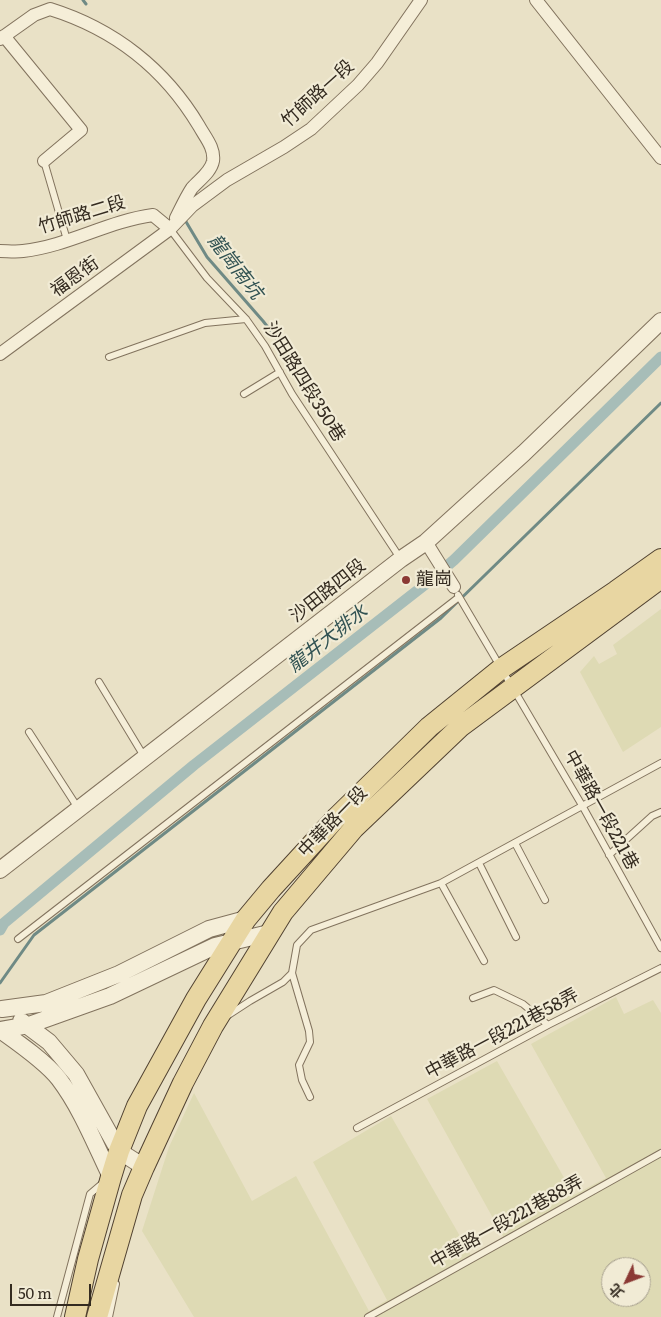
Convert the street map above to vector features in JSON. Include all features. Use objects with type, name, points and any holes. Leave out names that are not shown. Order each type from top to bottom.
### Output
[{"type":"main road","name":"中華路一段","points":[[75,1317],[88,1260],[111,1177],[137,1106],[196,999],[246,919],[270,889],[337,817],[394,759],[429,727],[502,668],[661,559]]},
{"type":"main road","name":"中華路一段","points":[[97,1317],[132,1195],[144,1166],[183,1083],[213,1026],[283,912],[354,828],[460,727],[661,578]]},
{"type":"street","name":"竹師路一段","points":[[170,229],[192,206],[227,180],[311,129],[377,63],[421,0]]},
{"type":"street","points":[[536,0],[661,158]]},
{"type":"street","points":[[44,161],[81,130],[2,38],[34,15],[50,9],[87,23],[115,37],[157,71],[192,114],[210,144],[213,162],[186,197],[170,229]]},
{"type":"street","name":"竹師路二段","points":[[0,250],[23,251],[67,240],[136,217],[153,215],[170,229]]},
{"type":"street","name":"福恩街","points":[[0,354],[170,229]]},
{"type":"street","name":"沙田路四段","points":[[0,870],[401,559],[431,549],[524,453],[661,321]]},
{"type":"street","points":[[431,549],[457,592]]},
{"type":"street","points":[[1,1009],[46,1003],[119,974],[209,929],[246,919]]},
{"type":"street","points":[[0,1030],[29,1026],[110,996],[216,946],[269,933]]},
{"type":"street","points":[[1,1009],[29,1026],[49,1042],[76,1074],[119,1151],[144,1166]]},
{"type":"street","points":[[0,1030],[24,1047],[58,1077],[79,1110],[111,1177]]},
{"type":"lane","points":[[44,161],[67,240]]},
{"type":"lane","name":"沙田路四段350巷","points":[[170,229],[207,278],[246,320],[265,346],[292,394],[401,559]]},
{"type":"lane","points":[[109,357],[205,324],[246,320]]},
{"type":"lane","points":[[244,394],[280,372]]},
{"type":"lane","points":[[18,939],[457,592]]},
{"type":"lane","name":"中華路一段221巷","points":[[457,592],[583,807],[661,948]]},
{"type":"lane","points":[[99,682],[145,758]]},
{"type":"lane","points":[[29,732],[79,809]]},
{"type":"lane","points":[[310,1097],[302,1080],[298,1065],[310,1042],[309,1031],[292,973],[296,945],[310,930],[441,883],[661,763]]},
{"type":"lane","points":[[609,855],[652,816],[661,812]]},
{"type":"lane","points":[[515,843],[545,900]]},
{"type":"lane","points":[[479,863],[516,937]]},
{"type":"lane","points":[[441,883],[484,961]]},
{"type":"lane","name":"中華路一段221巷58弄","points":[[357,1128],[548,1025],[661,968]]},
{"type":"lane","points":[[213,1026],[283,982],[292,973]]},
{"type":"lane","points":[[473,998],[494,990],[523,1004],[548,1025]]},
{"type":"lane","name":"中華路一段221巷88弄","points":[[368,1317],[661,1154]]},
{"type":"lane","points":[[122,1258],[144,1166]]},
{"type":"lane","points":[[57,1317],[90,1194],[111,1177]]},
{"type":"lane","points":[[109,1317],[118,1278]]},
{"type":"shaded area","points":[[661,609],[661,727],[623,752],[580,672],[594,656],[599,664],[617,654],[613,645]]},
{"type":"shaded area","points":[[616,997],[624,1014],[653,1000],[661,1013],[661,1317],[194,1317],[142,1231],[169,1147],[194,1093],[252,1201],[296,1176],[369,1311],[387,1300],[313,1162],[391,1116],[472,1257],[504,1238],[427,1099],[497,1061],[574,1195],[606,1178],[531,1044]]},
{"type":"waterway","name":"龍崗南坑","points":[[83,0],[86,4]]},
{"type":"waterway","name":"龍崗南坑","points":[[185,220],[207,257],[281,344]]},
{"type":"waterway","name":"龍井大排水","points":[[0,930],[4,923],[194,765],[454,560],[661,357]]},
{"type":"waterway","points":[[0,983],[34,935],[441,618],[661,403]]},
{"type":"place","name":"龍崗","points":[[406,580]]}]
